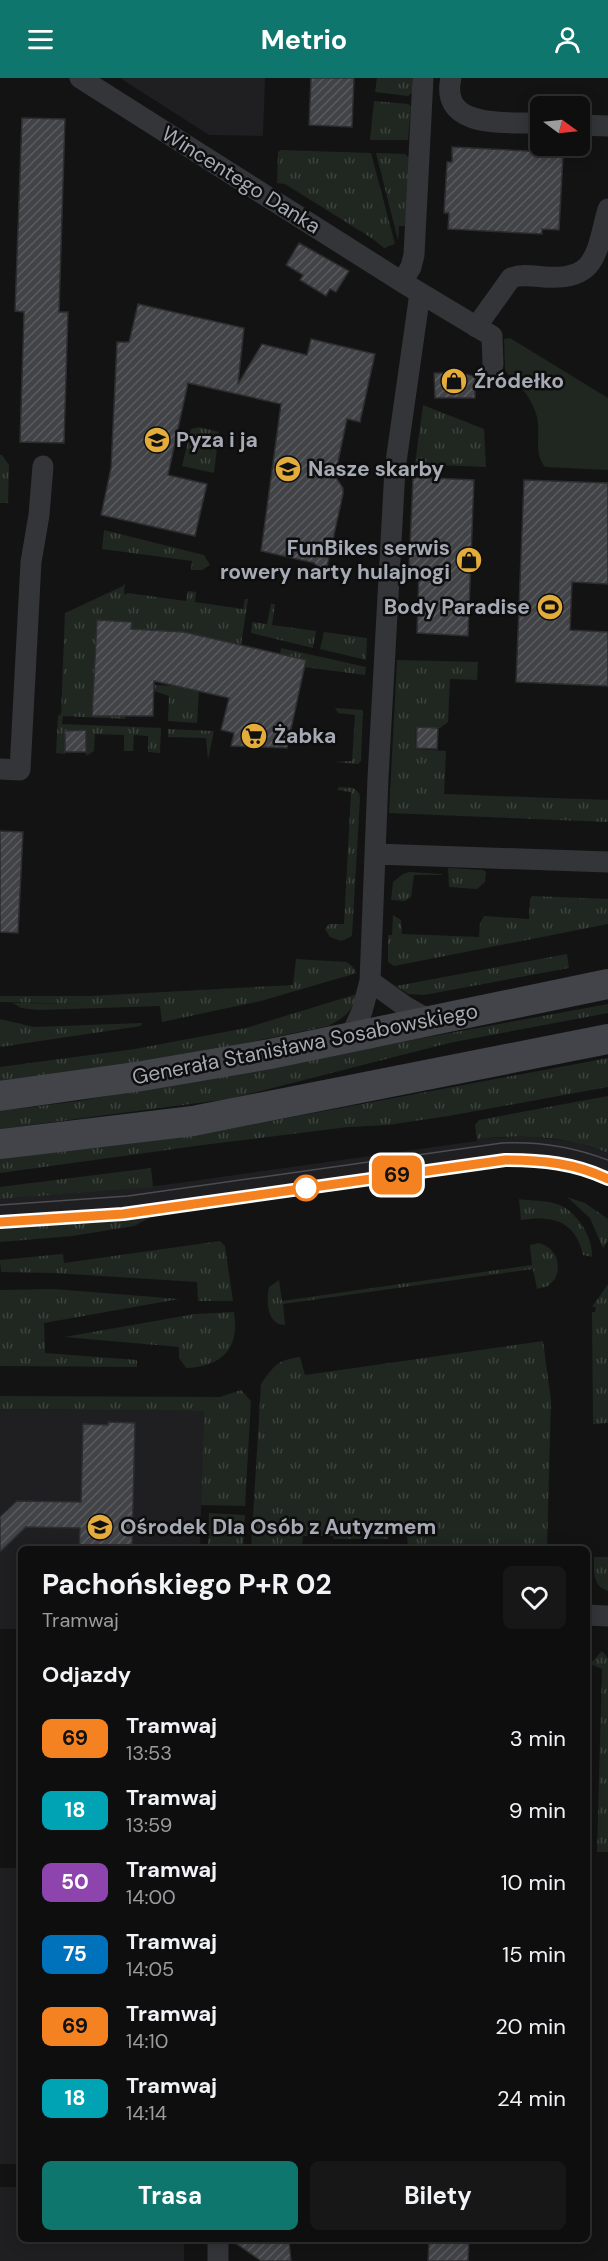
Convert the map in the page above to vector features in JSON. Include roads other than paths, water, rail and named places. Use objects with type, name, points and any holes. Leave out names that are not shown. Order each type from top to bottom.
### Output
[{"type":"main road","name":"Generała Stanisława Sosabowskiego","points":[[0,1096],[142,1077],[270,1054],[608,984]]},
{"type":"main road","points":[[0,1144],[193,1121],[608,1039]]},
{"type":"street","name":"Wincentego Danka","points":[[80,78],[411,288],[492,336],[493,365]]},
{"type":"street","points":[[351,1036],[362,1011],[370,981],[395,469],[411,267],[414,255],[423,78]]},
{"type":"street","points":[[451,78],[451,97],[457,108],[467,117],[482,121],[530,123]]},
{"type":"street","points":[[590,125],[608,126]]},
{"type":"street","points":[[476,327],[506,282],[515,276],[562,278],[584,271],[593,260],[608,209]]},
{"type":"street","points":[[0,769],[20,770],[31,562],[39,515],[43,466]]},
{"type":"street","points":[[375,854],[608,862]]},
{"type":"street","points":[[370,981],[406,1007],[429,1020]]},
{"type":"street","points":[[590,1616],[608,1616]]},
{"type":"street","points":[[218,2242],[218,2261]]},
{"type":"tram line","points":[[0,1205],[128,1196],[502,1143],[556,1146],[608,1160]]},
{"type":"tram line","points":[[0,1222],[123,1214],[505,1160],[558,1163],[583,1169],[608,1179]]},
{"type":"tram line","name":"69","points":[[0,1222],[123,1214],[505,1160],[561,1163],[608,1179]]},
{"type":"place","name":"Źródełko","points":[[454,381]]},
{"type":"place","name":"Pyza i ja","points":[[157,440]]},
{"type":"place","name":"Nasze skarby","points":[[288,469]]},
{"type":"place","name":"FunBikes serwis rowery narty hulajnogi","points":[[469,560]]},
{"type":"place","name":"Body Paradise","points":[[550,607]]},
{"type":"place","name":"Żabka","points":[[254,736]]},
{"type":"place","name":"Ośrodek Dla Osób z Autyzmem","points":[[100,1527]]}]
